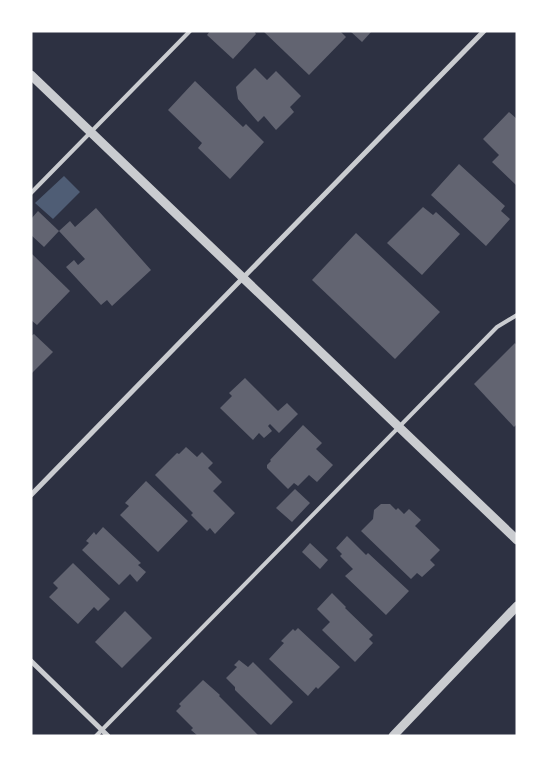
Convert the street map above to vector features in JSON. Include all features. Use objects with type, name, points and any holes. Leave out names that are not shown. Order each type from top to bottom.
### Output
[{"type":"street","points":[[31,495],[484,31]]},
{"type":"street","points":[[31,75],[517,540]]},
{"type":"street","points":[[393,736],[517,606]]},
{"type":"street","points":[[31,661],[108,736]]},
{"type":"lane","points":[[31,194],[190,31]]},
{"type":"lane","points":[[96,736],[497,326],[517,315]]},
{"type":"water","points":[[64,176],[80,192],[53,219],[35,203]]},
{"type":"building","points":[[210,31],[254,31],[256,34],[233,59],[207,35]]},
{"type":"building","points":[[263,31],[340,31],[346,37],[309,75]]},
{"type":"building","points":[[350,31],[372,31],[362,42]]},
{"type":"building","points":[[255,68],[267,80],[276,71],[301,96],[290,107],[294,112],[276,130],[264,116],[258,122],[238,99],[236,87]]},
{"type":"building","points":[[195,81],[243,127],[246,124],[264,142],[230,179],[198,148],[202,143],[168,110]]},
{"type":"building","points":[[509,112],[517,119],[517,186],[492,162],[499,155],[483,139]]},
{"type":"building","points":[[459,164],[505,206],[501,211],[510,219],[486,246],[431,195]]},
{"type":"building","points":[[423,207],[433,215],[436,212],[460,234],[422,275],[387,243]]},
{"type":"building","points":[[96,208],[151,270],[112,306],[107,300],[101,305],[66,267],[74,260],[78,265],[85,259],[59,231],[70,221],[75,227]]},
{"type":"building","points":[[38,211],[59,231],[44,247],[31,235],[31,219]]},
{"type":"building","points":[[356,233],[440,312],[395,359],[312,280]]},
{"type":"building","points":[[31,253],[70,291],[37,325],[31,320]]},
{"type":"building","points":[[34,334],[53,352],[31,374],[31,336]]},
{"type":"building","points":[[515,343],[517,346],[517,424],[514,427],[474,384]]},
{"type":"building","points":[[245,378],[278,411],[287,403],[298,414],[279,433],[270,424],[268,426],[272,431],[264,438],[259,433],[253,440],[220,408],[232,396],[229,393]]},
{"type":"building","points":[[303,425],[322,443],[316,449],[333,465],[317,482],[309,475],[298,486],[294,483],[288,489],[267,468],[267,465]]},
{"type":"building","points":[[186,447],[197,457],[202,452],[213,463],[208,468],[222,482],[213,491],[235,513],[215,534],[210,528],[207,531],[191,515],[193,513],[155,475],[177,453],[179,454]]},
{"type":"building","points":[[146,481],[188,521],[158,552],[120,515],[129,506],[125,503]]},
{"type":"building","points":[[295,489],[310,503],[292,522],[276,508]]},
{"type":"building","points":[[381,504],[390,504],[404,514],[409,509],[421,520],[415,526],[440,550],[430,560],[435,565],[422,577],[417,573],[411,579],[361,531],[373,519],[374,510]]},
{"type":"building","points":[[103,527],[141,563],[138,565],[146,572],[137,582],[130,574],[119,585],[82,550],[89,543],[86,541],[94,532],[96,535]]},
{"type":"building","points":[[347,536],[366,555],[368,553],[409,591],[386,615],[345,576],[353,569],[340,556],[342,554],[336,548]]},
{"type":"building","points":[[310,543],[328,560],[320,569],[302,552]]},
{"type":"building","points":[[73,563],[110,599],[98,611],[94,607],[78,624],[49,597],[58,588],[53,583]]},
{"type":"building","points":[[332,593],[373,635],[369,639],[373,643],[355,662],[322,630],[330,622],[317,609]]},
{"type":"building","points":[[125,611],[152,638],[122,668],[95,642]]},
{"type":"building","points":[[298,628],[340,667],[318,689],[316,687],[308,696],[269,659],[284,643],[281,641],[293,629],[295,631]]},
{"type":"building","points":[[239,660],[248,667],[253,662],[293,702],[271,725],[235,690],[235,687],[226,678],[237,667],[234,665]]},
{"type":"building","points":[[203,680],[259,736],[198,736],[191,730],[193,728],[176,711],[181,706],[179,704]]}]
